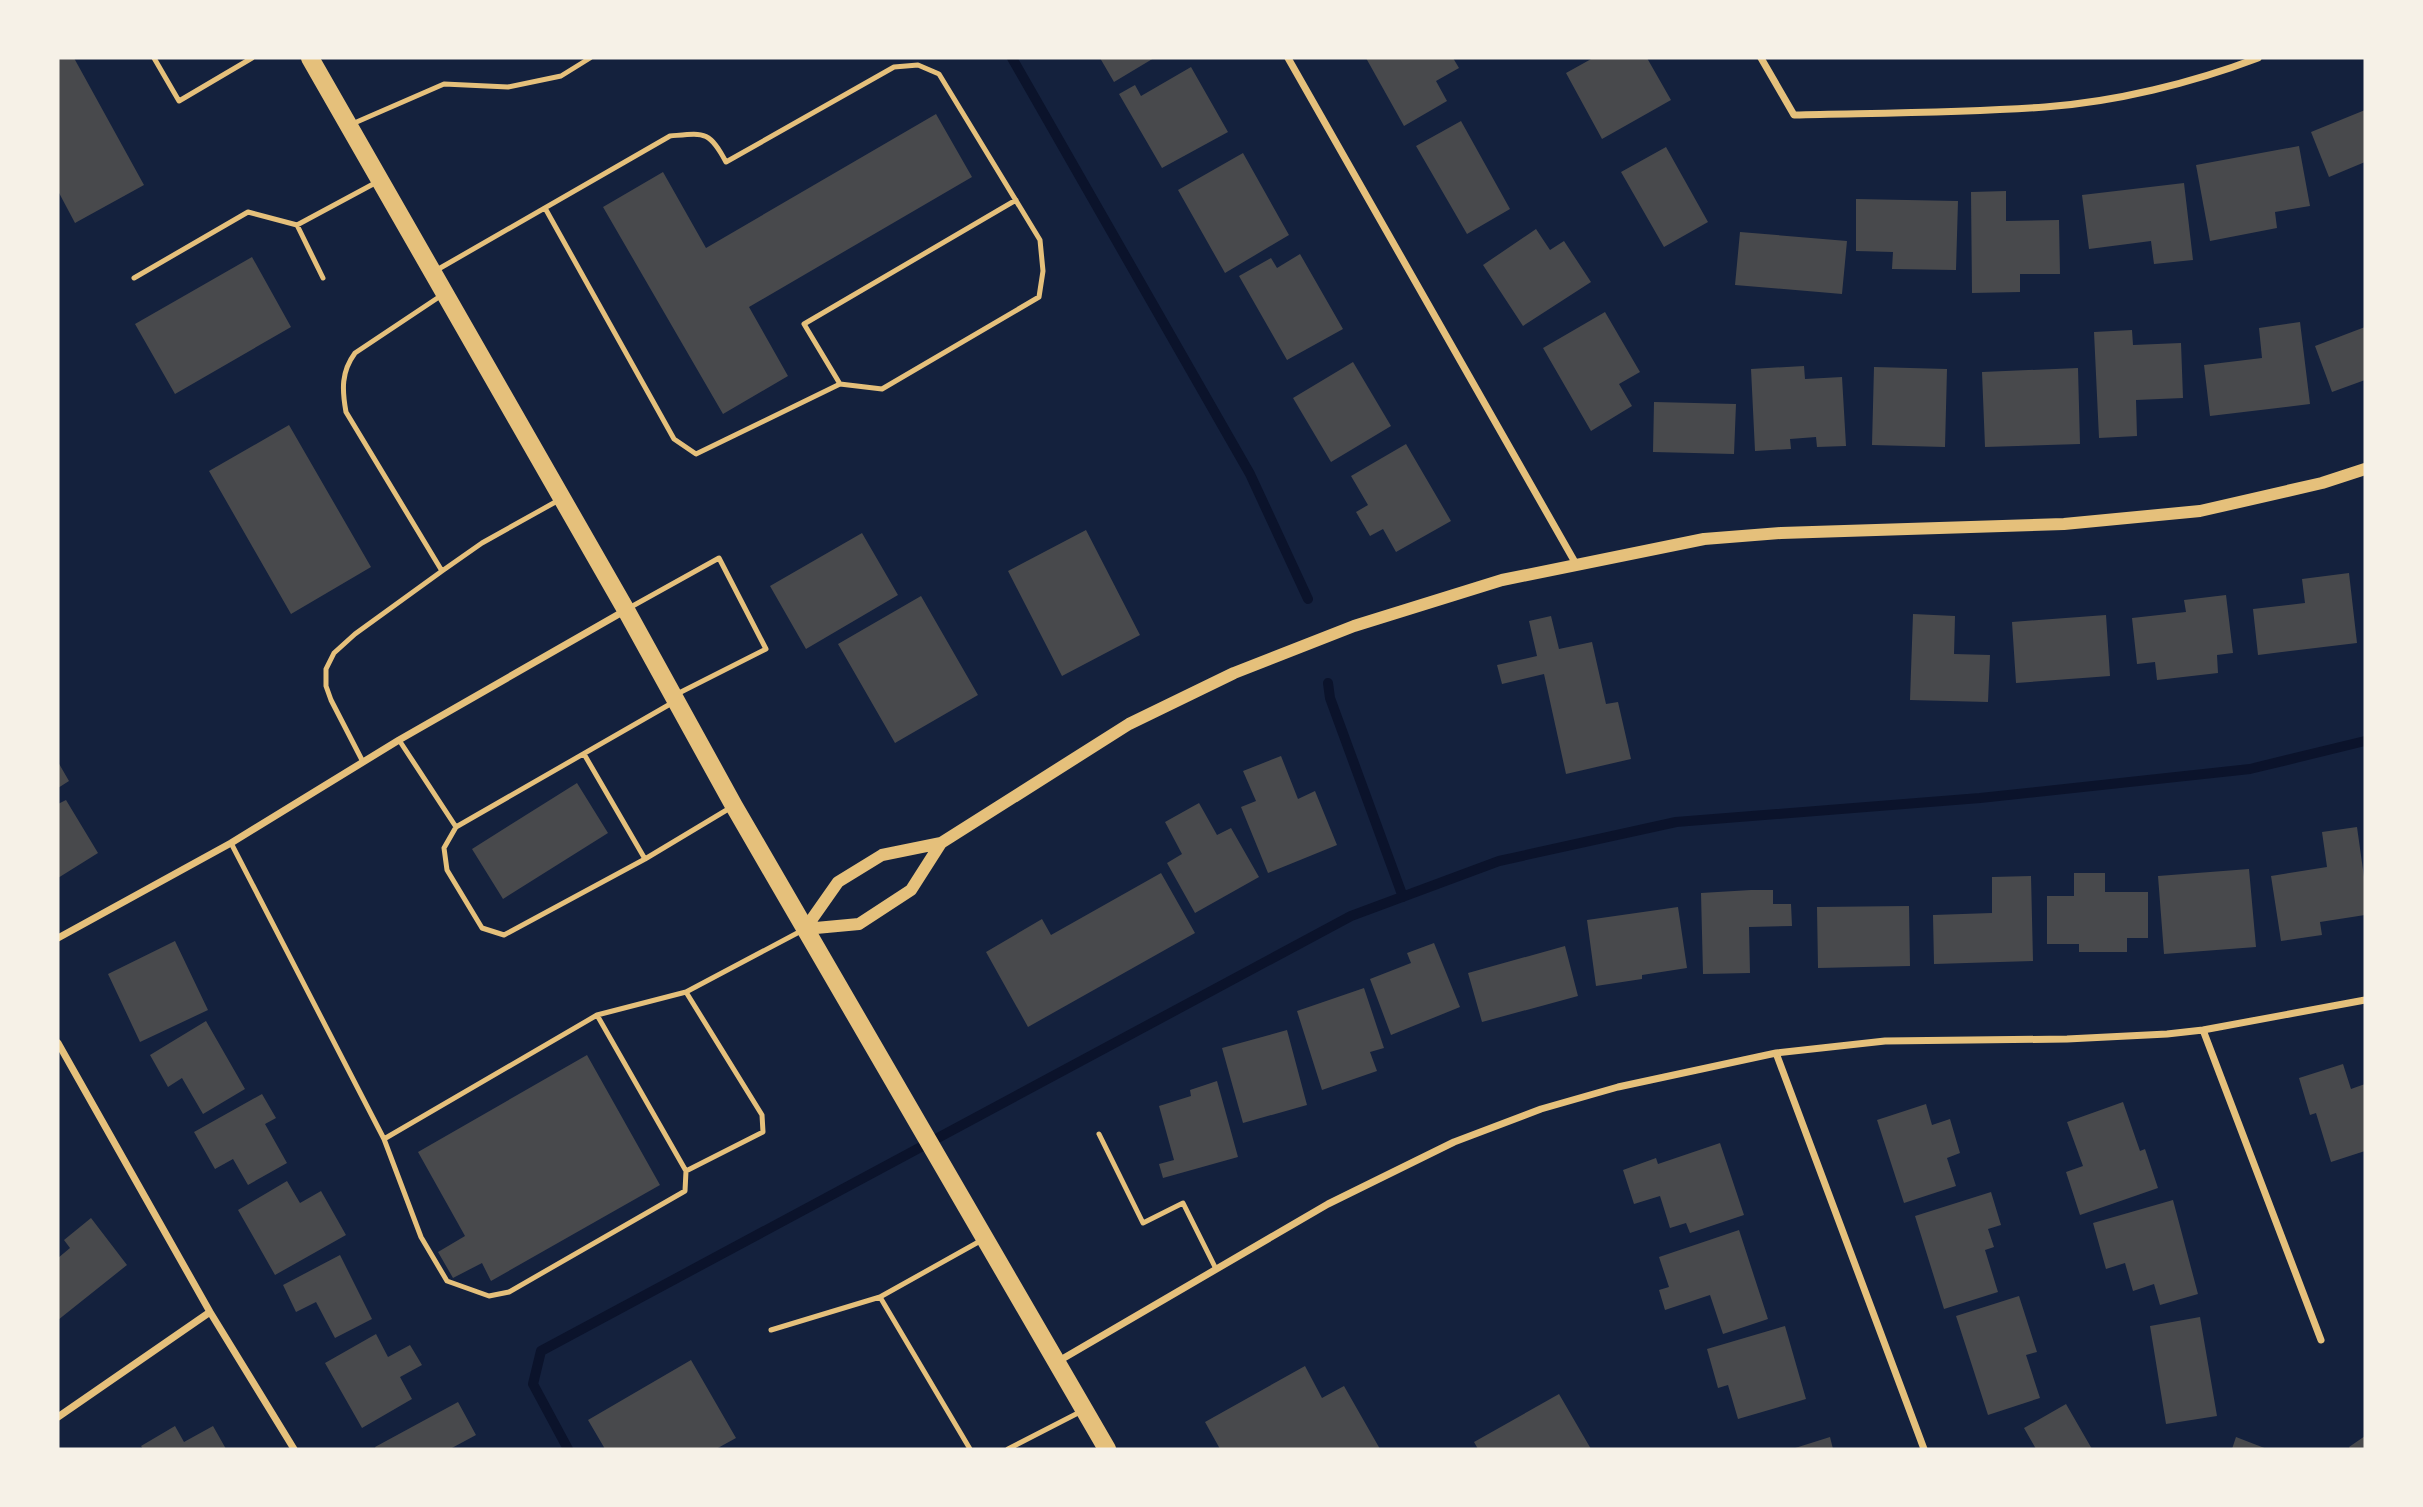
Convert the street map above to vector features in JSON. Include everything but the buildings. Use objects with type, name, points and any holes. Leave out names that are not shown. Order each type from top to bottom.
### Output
[{"type":"main road","points":[[310,58],[626,610],[734,806],[1107,1449]]},
{"type":"street","points":[[1287,58],[1576,564]]},
{"type":"street","points":[[1761,58],[1794,115],[2047,107],[2138,93],[2258,58]]},
{"type":"street","points":[[805,929],[838,882],[844,878],[882,855],[941,843],[1129,724],[1234,673],[1354,626],[1502,580],[1703,539],[1781,533],[2064,524],[2200,511],[2322,483],[2365,468]]},
{"type":"street","points":[[58,938],[231,843],[399,740],[626,610]]},
{"type":"street","points":[[805,929],[859,924],[911,890],[941,843]]},
{"type":"street","points":[[1055,1362],[1328,1204],[1454,1142],[1541,1109],[1618,1087],[1776,1054],[1885,1041],[2067,1039],[2203,1030],[2365,1000]]},
{"type":"street","points":[[2203,1030],[2320,1340]]},
{"type":"street","points":[[58,1043],[210,1312],[294,1449]]},
{"type":"street","points":[[1776,1054],[1924,1449]]},
{"type":"street","points":[[58,1417],[210,1312]]},
{"type":"lane","points":[[154,58],[179,101],[253,58]]},
{"type":"lane","points":[[349,125],[444,84],[508,87],[561,76],[590,58]]},
{"type":"lane","points":[[433,272],[670,136],[699,134],[715,142],[726,162],[894,66],[918,65],[939,74],[1040,240],[1043,271],[1039,298],[882,389],[840,384],[696,454],[674,439],[545,208]]},
{"type":"lane","points":[[134,278],[248,212],[297,225],[380,181]]},
{"type":"lane","points":[[840,384],[804,324],[1016,200]]},
{"type":"lane","points":[[297,225],[323,278]]},
{"type":"lane","points":[[442,571],[346,412],[343,382],[347,364],[355,353],[445,293]]},
{"type":"lane","points":[[363,762],[326,686],[326,669],[334,653],[355,634],[482,543],[562,498]]},
{"type":"lane","points":[[626,610],[719,558],[766,649],[673,699],[584,754],[456,827],[444,848],[447,870],[482,928],[504,936],[645,859],[734,806]]},
{"type":"lane","points":[[399,740],[456,827]]},
{"type":"lane","points":[[584,754],[645,859]]},
{"type":"lane","points":[[231,843],[384,1139],[421,1237],[447,1281],[489,1296],[509,1292],[685,1191],[687,1171],[597,1015]]},
{"type":"lane","points":[[384,1139],[597,1015],[686,992],[805,929]]},
{"type":"lane","points":[[686,992],[762,1115],[763,1132],[687,1171]]},
{"type":"lane","points":[[1100,1134],[1143,1223],[1183,1203],[1216,1269]]},
{"type":"lane","points":[[771,1330],[880,1297],[984,1239]]},
{"type":"lane","points":[[880,1297],[970,1449]]},
{"type":"lane","points":[[1008,1449],[1084,1410]]},
{"type":"waterway","points":[[1012,58],[1250,474],[1308,599]]},
{"type":"waterway","points":[[1328,683],[1330,698],[1403,897]]},
{"type":"waterway","points":[[568,1449],[533,1384],[541,1351],[1351,916],[1499,861],[1676,822],[1980,798],[2250,769],[2365,741]]}]
